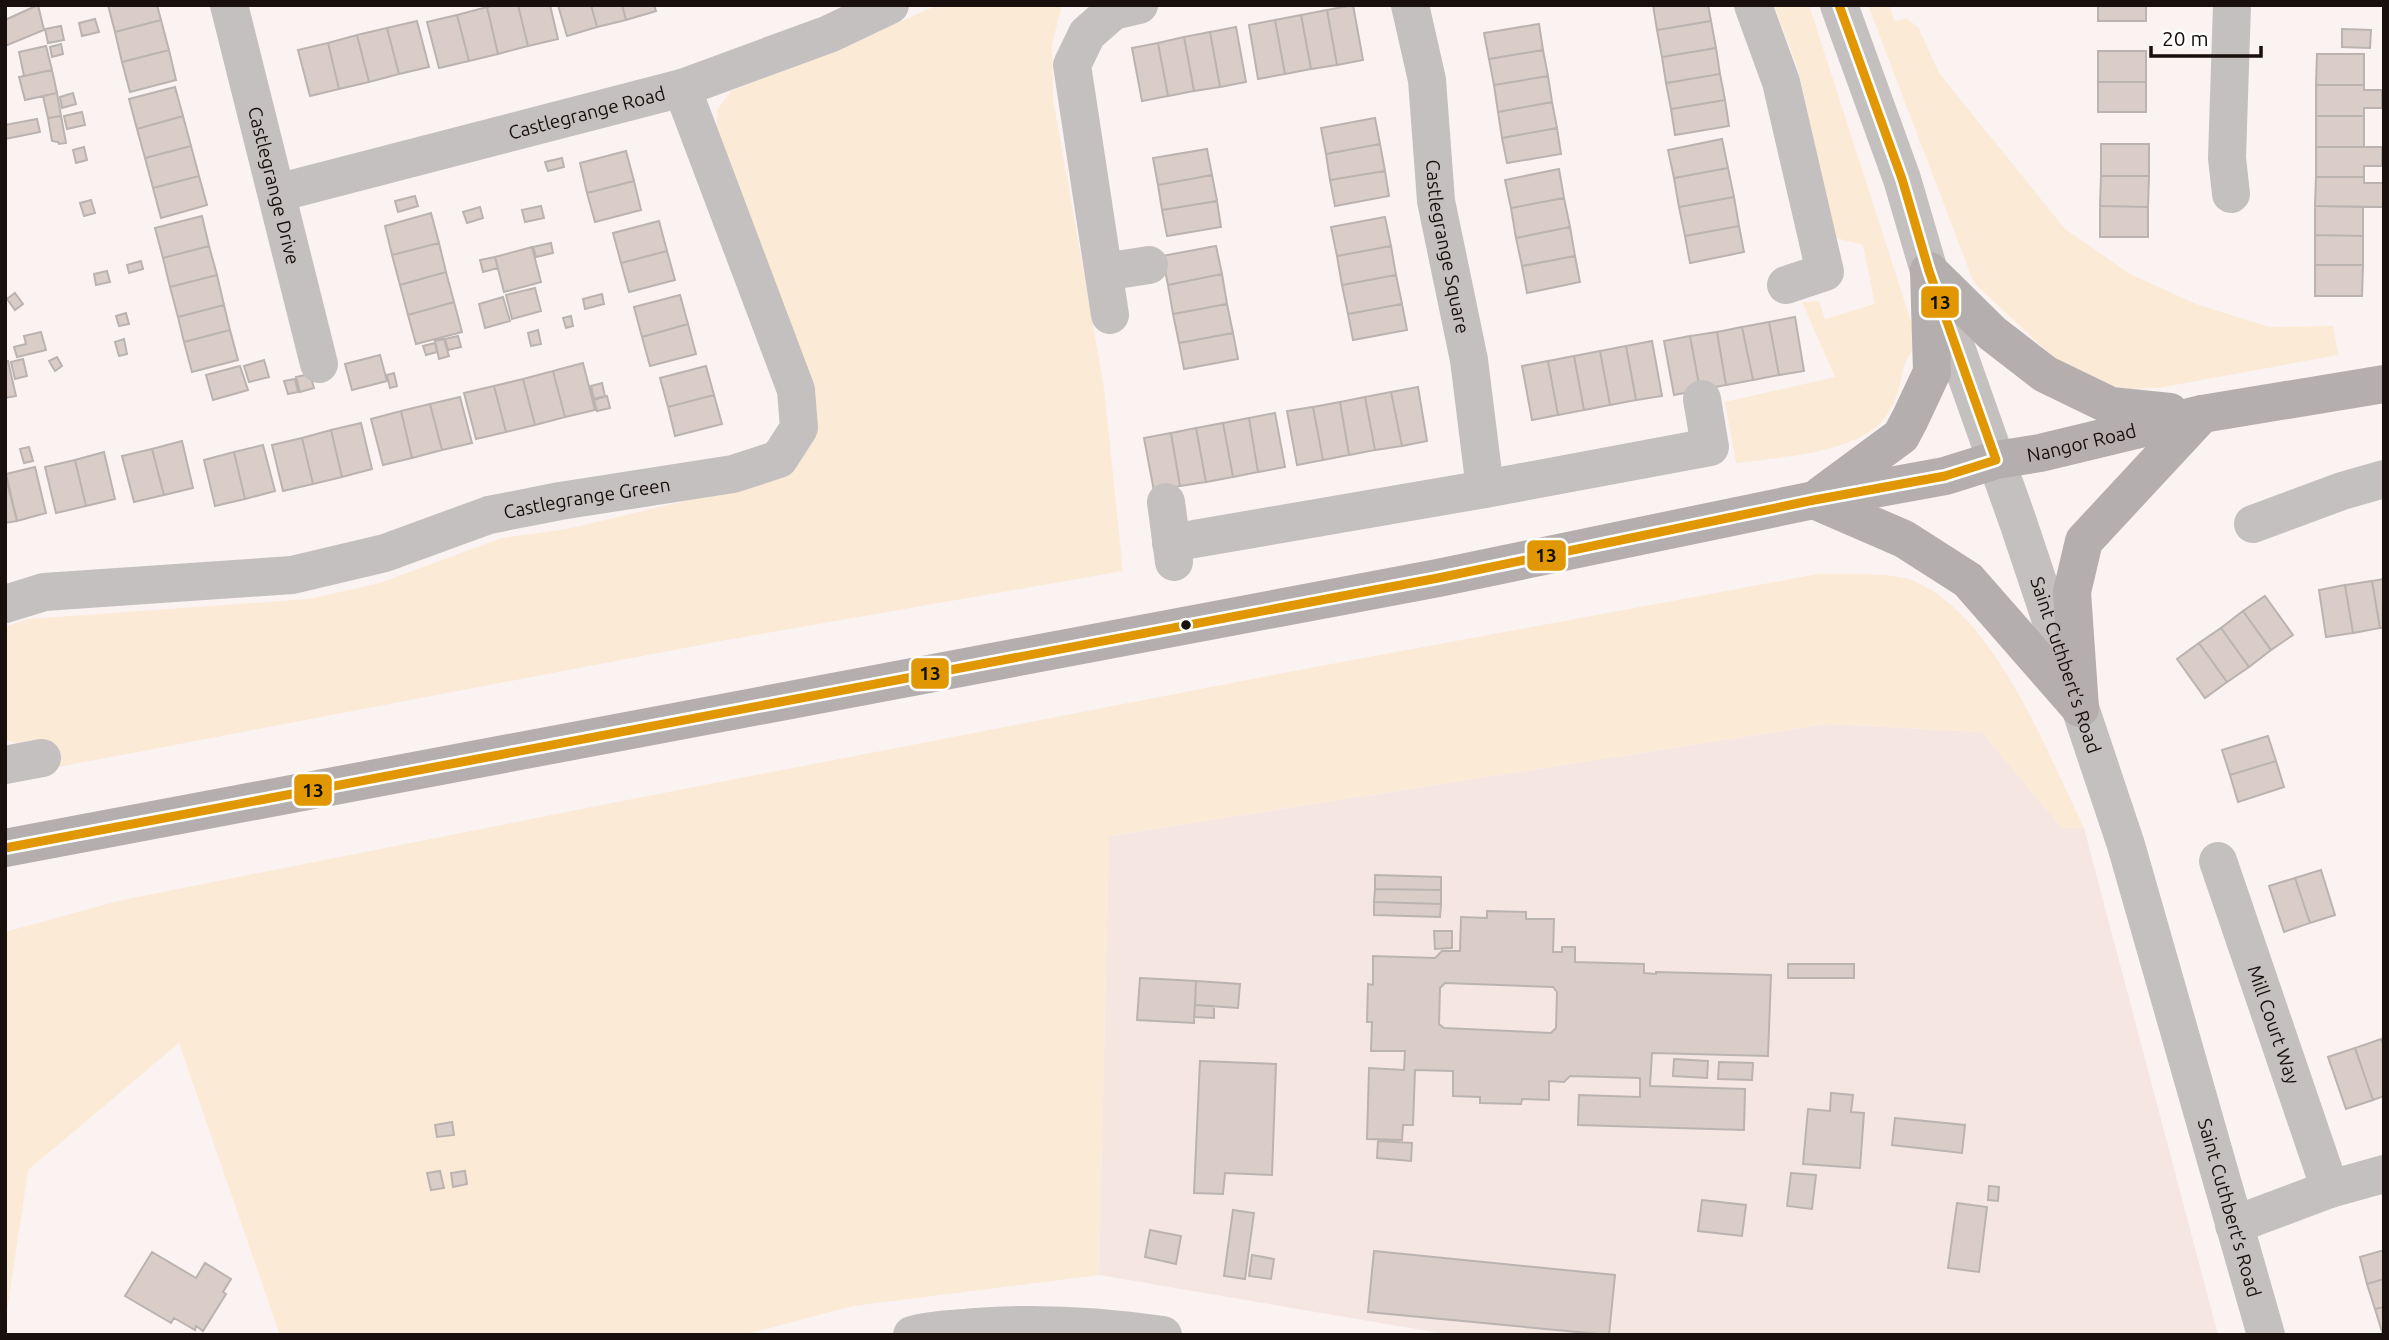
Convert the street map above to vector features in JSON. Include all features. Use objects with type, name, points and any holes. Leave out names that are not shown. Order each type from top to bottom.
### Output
[{"type":"main road","points":[[1929,271],[1992,333],[2045,374],[2111,406],[2202,414]]},
{"type":"main road","points":[[1814,500],[1901,436],[1932,372],[1929,271]]},
{"type":"main road","name":"Nangor Road","points":[[5,848],[1438,578],[1814,500],[1945,476],[1996,460],[2040,453],[2202,414],[2384,384]]},
{"type":"main road","points":[[2080,708],[2072,592],[2084,541],[2202,414]]},
{"type":"main road","points":[[1814,500],[1905,539],[1968,580],[2080,708]]},
{"type":"street","name":"Castlegrange Drive","points":[[229,5],[319,364]]},
{"type":"street","name":"Castlegrange Road","points":[[277,193],[682,88],[823,20],[890,5]]},
{"type":"street","points":[[1110,315],[1072,65],[1087,34],[1113,11],[1139,5]]},
{"type":"street","name":"Castlegrange Square","points":[[1410,5],[1427,80],[1436,201],[1469,360],[1486,489]]},
{"type":"street","points":[[1754,5],[1781,82],[1825,272],[1786,285]]},
{"type":"street","name":"Saint Cuthbert’s Road","points":[[1839,5],[1902,179],[1929,271],[2126,845],[2266,1335]]},
{"type":"street","points":[[2231,194],[2227,159],[2232,5]]},
{"type":"street","name":"Castlegrange Green","points":[[5,604],[44,592],[292,575],[385,553],[489,515],[733,474],[779,459],[799,428],[796,390],[682,88]]},
{"type":"street","points":[[1104,272],[1149,265]]},
{"type":"street","points":[[1166,502],[1173,552],[1710,447],[1702,399]]},
{"type":"street","points":[[2253,524],[2342,491],[2384,479]]},
{"type":"street","points":[[5,765],[42,758]]},
{"type":"street","name":"Mill Court Way","points":[[2218,861],[2330,1189]]},
{"type":"street","points":[[2234,1224],[2330,1189],[2384,1174]]},
{"type":"street","points":[[912,1335],[1011,1324],[1101,1326],[1163,1335]]},
{"type":"shaded area","points":[[938,5],[1062,5],[1052,44],[1053,99],[1104,388],[1123,571],[721,641],[53,768],[21,745],[5,739],[5,627],[28,619],[309,599],[380,583],[502,538],[567,529],[735,489],[808,391],[717,127],[717,110],[731,91],[831,52]]},
{"type":"shaded area","points":[[1774,5],[1809,5],[1918,343],[1905,363],[1894,403],[1874,429],[1858,439],[1817,452],[1736,463],[1725,402],[1835,377],[1802,302],[1819,301],[1825,319],[1875,304],[1863,245],[1836,238],[1798,69]]},
{"type":"shaded area","points":[[1868,5],[1889,5],[1895,22],[1906,18],[1918,27],[1939,73],[2065,229],[2130,274],[2196,304],[2269,327],[2333,326],[2338,355],[2158,388],[2128,389],[2101,385],[2055,359],[1974,283]]},
{"type":"shaded area","points":[[1818,574],[1905,578],[1943,598],[1970,623],[2016,689],[2084,828],[2062,828],[1982,732],[1826,724],[1109,836],[1099,1275],[853,1306],[743,1335],[280,1335],[179,1043],[28,1170],[5,1325],[5,932],[118,901],[612,803],[1299,670]]},
{"type":"shaded area","points":[[1826,724],[1982,732],[2062,828],[2084,828],[2218,1335],[1451,1335],[1099,1275],[1109,836]]},
{"type":"building","points":[[38,5],[44,30],[5,46],[5,20]]},
{"type":"building","points":[[108,5],[157,5],[161,20],[115,32]]},
{"type":"building","points":[[518,5],[528,46],[498,54],[487,7]]},
{"type":"building","points":[[518,5],[550,5],[558,39],[528,46]]},
{"type":"building","points":[[558,5],[591,5],[597,27],[567,36]]},
{"type":"building","points":[[591,5],[622,5],[626,20],[597,27]]},
{"type":"building","points":[[622,5],[654,5],[656,11],[626,20]]},
{"type":"building","points":[[1353,5],[1363,60],[1337,65],[1327,10]]},
{"type":"building","points":[[1653,5],[1708,5],[1711,21],[1657,30]]},
{"type":"building","points":[[2098,5],[2146,5],[2146,21],[2098,21]]},
{"type":"building","points":[[487,7],[498,54],[469,61],[457,15]]},
{"type":"building","points":[[1327,10],[1337,65],[1311,69],[1301,15]]},
{"type":"building","points":[[457,15],[469,61],[439,68],[427,22]]},
{"type":"building","points":[[1301,15],[1311,69],[1285,74],[1275,20]]},
{"type":"building","points":[[95,19],[99,32],[82,36],[79,23]]},
{"type":"building","points":[[161,20],[169,50],[122,62],[115,32]]},
{"type":"building","points":[[1275,20],[1285,74],[1258,79],[1249,25]]},
{"type":"building","points":[[417,21],[429,67],[399,74],[387,28]]},
{"type":"building","points":[[1711,21],[1716,48],[1662,57],[1657,30]]},
{"type":"building","points":[[1539,24],[1543,50],[1489,59],[1484,33]]},
{"type":"building","points":[[61,26],[64,40],[48,43],[45,29]]},
{"type":"building","points":[[1236,27],[1246,82],[1220,87],[1210,32]]},
{"type":"building","points":[[387,28],[399,74],[369,82],[357,35]]},
{"type":"building","points":[[2342,29],[2371,30],[2370,48],[2342,47]]},
{"type":"building","points":[[1210,32],[1220,87],[1194,91],[1184,37]]},
{"type":"building","points":[[357,35],[369,82],[339,89],[328,43]]},
{"type":"building","points":[[1184,37],[1194,91],[1168,96],[1158,43]]},
{"type":"building","points":[[328,43],[339,89],[310,96],[298,50]]},
{"type":"building","points":[[1158,43],[1168,96],[1142,101],[1132,48]]},
{"type":"building","points":[[61,44],[63,54],[52,57],[50,47]]},
{"type":"building","points":[[46,46],[52,70],[24,76],[19,52]]},
{"type":"building","points":[[1716,48],[1720,74],[1666,83],[1662,57]]},
{"type":"building","points":[[169,50],[176,80],[130,92],[122,62]]},
{"type":"building","points":[[1543,50],[1548,76],[1494,85],[1489,59]]},
{"type":"building","points":[[2098,51],[2146,51],[2146,82],[2098,82]]},
{"type":"building","points":[[2317,54],[2364,54],[2364,85],[2316,85]]},
{"type":"building","points":[[52,70],[57,93],[25,100],[19,77]]},
{"type":"building","points":[[1720,74],[1725,100],[1671,109],[1666,83]]},
{"type":"building","points":[[1548,76],[1552,102],[1498,112],[1494,85]]},
{"type":"building","points":[[2098,82],[2146,82],[2146,112],[2098,112]]},
{"type":"building","points":[[2316,85],[2364,85],[2364,90],[2382,90],[2382,108],[2364,108],[2364,116],[2316,116]]},
{"type":"building","points":[[175,87],[183,116],[137,129],[129,99]]},
{"type":"building","points":[[57,93],[61,116],[48,118],[43,96]]},
{"type":"building","points":[[73,93],[76,104],[62,108],[60,97]]},
{"type":"building","points":[[1725,100],[1729,126],[1675,135],[1671,109]]},
{"type":"building","points":[[1552,102],[1557,128],[1502,138],[1498,112]]},
{"type":"building","points":[[82,112],[85,125],[67,129],[64,116]]},
{"type":"building","points":[[61,116],[66,143],[59,144],[52,141],[48,118]]},
{"type":"building","points":[[183,116],[191,146],[145,158],[137,129]]},
{"type":"building","points":[[2316,116],[2364,116],[2364,147],[2316,147]]},
{"type":"building","points":[[1375,118],[1380,144],[1326,154],[1321,128]]},
{"type":"building","points":[[37,119],[40,132],[5,139],[5,125]]},
{"type":"building","points":[[1557,128],[1561,154],[1507,163],[1502,138]]},
{"type":"building","points":[[1722,139],[1728,168],[1674,178],[1668,150]]},
{"type":"building","points":[[1380,144],[1385,171],[1330,180],[1326,154]]},
{"type":"building","points":[[2101,144],[2149,144],[2149,176],[2101,176]]},
{"type":"building","points":[[191,146],[199,176],[153,188],[145,158]]},
{"type":"building","points":[[84,147],[87,160],[76,163],[73,150]]},
{"type":"building","points":[[2316,147],[2382,147],[2382,166],[2364,166],[2364,177],[2316,177]]},
{"type":"building","points":[[1207,149],[1212,175],[1158,185],[1153,158]]},
{"type":"building","points":[[626,151],[634,181],[587,193],[580,163]]},
{"type":"building","points":[[562,158],[564,167],[548,171],[545,162]]},
{"type":"building","points":[[1728,168],[1734,197],[1679,207],[1674,178]]},
{"type":"building","points":[[1559,169],[1564,198],[1511,208],[1505,180]]},
{"type":"building","points":[[1385,171],[1389,196],[1335,206],[1330,180]]},
{"type":"building","points":[[1212,175],[1217,201],[1162,210],[1158,185]]},
{"type":"building","points":[[199,176],[207,205],[161,218],[153,188]]},
{"type":"building","points":[[2101,176],[2149,176],[2148,207],[2100,206]]},
{"type":"building","points":[[2316,177],[2364,177],[2364,183],[2384,183],[2384,207],[2315,206]]},
{"type":"building","points":[[634,181],[641,210],[595,222],[587,193]]},
{"type":"building","points":[[415,196],[418,206],[398,212],[395,201]]},
{"type":"building","points":[[1734,197],[1739,226],[1685,236],[1679,207]]},
{"type":"building","points":[[1564,198],[1570,227],[1516,238],[1511,208]]},
{"type":"building","points":[[91,200],[95,213],[84,216],[80,203]]},
{"type":"building","points":[[1217,201],[1221,227],[1167,236],[1162,210]]},
{"type":"building","points":[[541,206],[544,218],[525,222],[522,210]]},
{"type":"building","points":[[2100,206],[2148,207],[2148,237],[2100,237]]},
{"type":"building","points":[[2315,206],[2363,207],[2363,236],[2315,235]]},
{"type":"building","points":[[480,207],[483,218],[467,223],[463,212]]},
{"type":"building","points":[[431,213],[439,243],[392,255],[385,226]]},
{"type":"building","points":[[202,216],[209,246],[163,258],[155,228]]},
{"type":"building","points":[[1385,217],[1391,246],[1337,256],[1331,227]]},
{"type":"building","points":[[659,221],[667,251],[621,263],[613,233]]},
{"type":"building","points":[[1739,226],[1744,252],[1690,263],[1685,236]]},
{"type":"building","points":[[1570,227],[1575,256],[1522,266],[1516,238]]},
{"type":"building","points":[[2315,235],[2363,236],[2363,265],[2315,265]]},
{"type":"building","points":[[439,243],[446,272],[400,285],[392,255]]},
{"type":"building","points":[[551,243],[553,253],[536,257],[533,247]]},
{"type":"building","points":[[209,246],[217,275],[170,287],[163,258]]},
{"type":"building","points":[[1216,246],[1222,274],[1168,285],[1162,256]]},
{"type":"building","points":[[1391,246],[1396,275],[1342,285],[1337,256]]},
{"type":"building","points":[[532,247],[541,282],[504,292],[495,257]]},
{"type":"building","points":[[667,251],[675,280],[629,292],[621,263]]},
{"type":"building","points":[[1575,256],[1580,282],[1527,293],[1522,266]]},
{"type":"building","points":[[495,257],[498,268],[483,272],[480,260]]},
{"type":"building","points":[[141,261],[143,269],[129,273],[127,265]]},
{"type":"building","points":[[2315,265],[2363,265],[2362,296],[2315,296]]},
{"type":"building","points":[[107,271],[110,282],[96,285],[94,274]]},
{"type":"building","points":[[446,272],[454,302],[408,315],[400,285]]},
{"type":"building","points":[[1222,274],[1227,304],[1173,314],[1168,285]]},
{"type":"building","points":[[217,275],[224,305],[178,317],[170,287]]},
{"type":"building","points":[[1396,275],[1402,304],[1348,314],[1342,285]]},
{"type":"building","points":[[535,288],[541,311],[512,319],[506,295]]},
{"type":"building","points":[[15,293],[23,304],[15,310],[7,299]]},
{"type":"building","points":[[602,294],[604,304],[585,309],[583,299]]},
{"type":"building","points":[[680,295],[688,324],[642,337],[634,307]]},
{"type":"building","points":[[503,297],[510,321],[485,328],[479,304]]},
{"type":"building","points":[[454,302],[462,332],[416,344],[408,315]]},
{"type":"building","points":[[1227,304],[1233,333],[1179,343],[1173,314]]},
{"type":"building","points":[[1402,304],[1407,330],[1353,340],[1348,314]]},
{"type":"building","points":[[224,305],[230,330],[184,342],[178,317]]},
{"type":"building","points":[[126,313],[129,324],[119,326],[116,316]]},
{"type":"building","points":[[571,316],[573,326],[566,328],[563,318]]},
{"type":"building","points":[[1795,317],[1804,371],[1779,375],[1769,322]]},
{"type":"building","points":[[1769,322],[1779,375],[1753,380],[1742,327]]},
{"type":"building","points":[[688,324],[696,354],[650,366],[642,337]]},
{"type":"building","points":[[1742,327],[1753,380],[1726,385],[1717,332]]},
{"type":"building","points":[[230,330],[238,360],[192,372],[184,342]]},
{"type":"building","points":[[538,330],[541,344],[531,346],[528,333]]},
{"type":"building","points":[[41,332],[46,350],[17,357],[14,347],[26,344],[24,336]]},
{"type":"building","points":[[1717,332],[1726,385],[1700,390],[1690,336]]},
{"type":"building","points":[[1233,333],[1238,359],[1184,369],[1179,343]]},
{"type":"building","points":[[458,336],[461,347],[448,350],[445,339]]},
{"type":"building","points":[[1690,336],[1700,390],[1674,395],[1664,341]]},
{"type":"building","points":[[124,339],[127,354],[119,356],[115,342]]},
{"type":"building","points":[[444,339],[449,356],[439,359],[435,341]]},
{"type":"building","points":[[1652,341],[1662,396],[1636,400],[1626,346]]},
{"type":"building","points":[[435,343],[437,352],[426,355],[423,346]]},
{"type":"building","points":[[1626,346],[1636,400],[1610,405],[1600,351]]},
{"type":"building","points":[[1600,351],[1610,405],[1584,410],[1574,356]]},
{"type":"building","points":[[380,355],[387,381],[352,390],[345,364]]},
{"type":"building","points":[[1574,356],[1584,410],[1558,415],[1548,361]]},
{"type":"building","points":[[57,357],[62,366],[55,371],[49,361]]},
{"type":"building","points":[[23,359],[27,376],[15,379],[11,362]]},
{"type":"building","points":[[264,360],[269,377],[249,382],[244,366]]},
{"type":"building","points":[[5,361],[8,361],[16,396],[5,398]]},
{"type":"building","points":[[1548,361],[1558,415],[1532,420],[1522,366]]},
{"type":"building","points":[[583,363],[595,410],[565,417],[553,371]]},
{"type":"building","points":[[240,366],[248,390],[213,400],[206,375]]},
{"type":"building","points":[[706,366],[714,395],[668,407],[660,378]]},
{"type":"building","points":[[553,371],[565,417],[535,425],[523,379]]},
{"type":"building","points":[[394,373],[397,386],[390,388],[387,375]]},
{"type":"building","points":[[310,374],[314,388],[300,392],[296,377]]},
{"type":"building","points":[[295,379],[298,392],[288,394],[284,381]]},
{"type":"building","points":[[523,379],[535,425],[506,432],[494,386]]},
{"type":"building","points":[[602,383],[605,396],[594,399],[591,386]]},
{"type":"building","points":[[494,386],[506,432],[476,439],[464,393]]},
{"type":"building","points":[[1418,387],[1427,441],[1402,446],[1391,392]]},
{"type":"building","points":[[1391,392],[1402,446],[1375,450],[1365,397]]},
{"type":"building","points":[[714,395],[722,424],[675,436],[668,407]]},
{"type":"building","points":[[607,396],[610,408],[597,411],[594,400]]},
{"type":"building","points":[[460,397],[472,443],[442,450],[430,404]]},
{"type":"building","points":[[1365,397],[1375,450],[1349,455],[1340,402]]},
{"type":"building","points":[[1340,402],[1349,455],[1323,460],[1313,407]]},
{"type":"building","points":[[430,404],[442,450],[412,458],[401,411]]},
{"type":"building","points":[[1313,407],[1323,460],[1297,465],[1287,411]]},
{"type":"building","points":[[401,411],[412,458],[383,465],[371,419]]},
{"type":"building","points":[[1275,413],[1285,467],[1258,472],[1249,418]]},
{"type":"building","points":[[1249,418],[1258,472],[1233,477],[1223,423]]},
{"type":"building","points":[[361,423],[372,469],[342,477],[331,430]]},
{"type":"building","points":[[1223,423],[1233,477],[1206,482],[1196,428]]},
{"type":"building","points":[[1196,428],[1206,482],[1180,486],[1171,433]]},
{"type":"building","points":[[331,430],[342,477],[313,484],[302,438]]},
{"type":"building","points":[[1171,433],[1180,486],[1154,491],[1144,438]]},
{"type":"building","points":[[302,438],[313,484],[283,491],[272,445]]},
{"type":"building","points":[[182,441],[193,488],[164,495],[152,449]]},
{"type":"building","points":[[263,445],[275,491],[245,499],[234,452]]},
{"type":"building","points":[[29,447],[33,461],[24,463],[20,449]]},
{"type":"building","points":[[152,449],[164,495],[134,502],[122,456]]},
{"type":"building","points":[[104,452],[115,499],[86,506],[75,460]]},
{"type":"building","points":[[234,452],[245,499],[215,506],[204,460]]},
{"type":"building","points":[[75,460],[86,506],[56,513],[45,467]]},
{"type":"building","points":[[35,467],[46,513],[17,521],[6,474]]},
{"type":"building","points":[[5,474],[17,521],[5,523]]},
{"type":"building","points":[[2384,579],[2384,628],[2380,628],[2372,581]]},
{"type":"building","points":[[2372,581],[2380,628],[2353,633],[2345,585]]},
{"type":"building","points":[[2345,585],[2353,633],[2326,637],[2319,590]]},
{"type":"building","points":[[2265,596],[2293,635],[2271,650],[2243,611]]},
{"type":"building","points":[[2243,611],[2271,650],[2249,667],[2221,628]]},
{"type":"building","points":[[2221,628],[2249,667],[2227,682],[2199,643]]},
{"type":"building","points":[[2199,643],[2227,682],[2205,698],[2177,659]]},
{"type":"building","points":[[2268,736],[2276,761],[2230,775],[2222,750]]},
{"type":"building","points":[[2276,761],[2284,787],[2238,802],[2230,775]]},
{"type":"building","points":[[2321,870],[2335,915],[2310,923],[2295,878]]},
{"type":"building","points":[[1375,875],[1441,877],[1441,890],[1375,889]]},
{"type":"building","points":[[2295,878],[2310,923],[2284,932],[2269,886]]},
{"type":"building","points":[[1375,889],[1441,890],[1441,904],[1374,902]]},
{"type":"building","points":[[1374,902],[1441,904],[1440,917],[1374,915]]},
{"type":"building","points":[[1487,911],[1526,912],[1526,919],[1554,919],[1553,952],[1562,952],[1562,947],[1575,947],[1575,962],[1644,964],[1644,973],[1656,974],[1771,975],[1768,1056],[1652,1053],[1650,1086],[1745,1089],[1744,1130],[1578,1125],[1579,1095],[1640,1097],[1640,1078],[1570,1076],[1564,1082],[1549,1081],[1549,1100],[1522,1099],[1521,1104],[1480,1103],[1480,1097],[1453,1096],[1453,1071],[1415,1070],[1413,1125],[1403,1125],[1402,1140],[1367,1139],[1369,1068],[1404,1070],[1405,1051],[1371,1051],[1372,1022],[1367,1022],[1368,984],[1373,985],[1373,956],[1435,958],[1442,951],[1460,951],[1461,917],[1487,918]],"holes":[[[1445,983],[1553,987],[1557,992],[1556,1028],[1551,1033],[1444,1028],[1439,1024],[1440,988]]]},
{"type":"building","points":[[1434,931],[1452,931],[1452,948],[1435,949]]},
{"type":"building","points":[[1788,964],[1854,964],[1854,978],[1788,978]]},
{"type":"building","points":[[1140,978],[1196,981],[1194,1023],[1137,1020]]},
{"type":"building","points":[[1196,981],[1240,984],[1238,1008],[1195,1005]]},
{"type":"building","points":[[1195,1005],[1214,1006],[1214,1018],[1194,1017]]},
{"type":"building","points":[[2381,1039],[2384,1046],[2384,1096],[2373,1100],[2355,1048]]},
{"type":"building","points":[[2355,1048],[2373,1100],[2346,1109],[2328,1057]]},
{"type":"building","points":[[1674,1059],[1708,1061],[1707,1078],[1673,1076]]},
{"type":"building","points":[[1200,1061],[1276,1064],[1272,1175],[1225,1173],[1223,1194],[1194,1193]]},
{"type":"building","points":[[1719,1062],[1753,1063],[1752,1080],[1718,1079]]},
{"type":"building","points":[[1831,1093],[1853,1095],[1851,1112],[1864,1113],[1860,1168],[1803,1164],[1808,1109],[1830,1111]]},
{"type":"building","points":[[1895,1118],[1965,1125],[1962,1153],[1892,1145]]},
{"type":"building","points":[[452,1122],[454,1135],[437,1137],[435,1125]]},
{"type":"building","points":[[1378,1141],[1412,1143],[1411,1161],[1377,1158]]},
{"type":"building","points":[[440,1171],[444,1188],[431,1190],[427,1173]]},
{"type":"building","points":[[465,1171],[467,1184],[453,1187],[451,1173]]},
{"type":"building","points":[[1791,1173],[1816,1175],[1812,1209],[1787,1206]]},
{"type":"building","points":[[1989,1186],[1999,1187],[1998,1201],[1988,1200]]},
{"type":"building","points":[[1702,1200],[1746,1205],[1742,1236],[1698,1231]]},
{"type":"building","points":[[1957,1203],[1987,1207],[1979,1272],[1948,1268]]},
{"type":"building","points":[[1233,1210],[1254,1213],[1245,1279],[1224,1276]]},
{"type":"building","points":[[1150,1230],[1181,1236],[1176,1264],[1145,1257]]},
{"type":"building","points":[[2384,1250],[2384,1279],[2367,1284],[2360,1257]]},
{"type":"building","points":[[1374,1251],[1615,1275],[1609,1335],[1368,1312]]},
{"type":"building","points":[[152,1252],[196,1278],[205,1263],[231,1279],[223,1292],[226,1294],[203,1331],[196,1326],[195,1330],[174,1318],[171,1323],[125,1296]]},
{"type":"building","points":[[1252,1255],[1274,1259],[1271,1279],[1249,1276]]},
{"type":"building","points":[[2384,1279],[2384,1307],[2375,1309],[2367,1284]]},
{"type":"building","points":[[2384,1307],[2384,1335],[2383,1335],[2375,1309]]},
{"type":"transit line","name":"13","points":[[5,848],[1438,578],[1814,500],[1945,476],[1996,460],[1929,271],[1902,179],[1839,5]]}]
